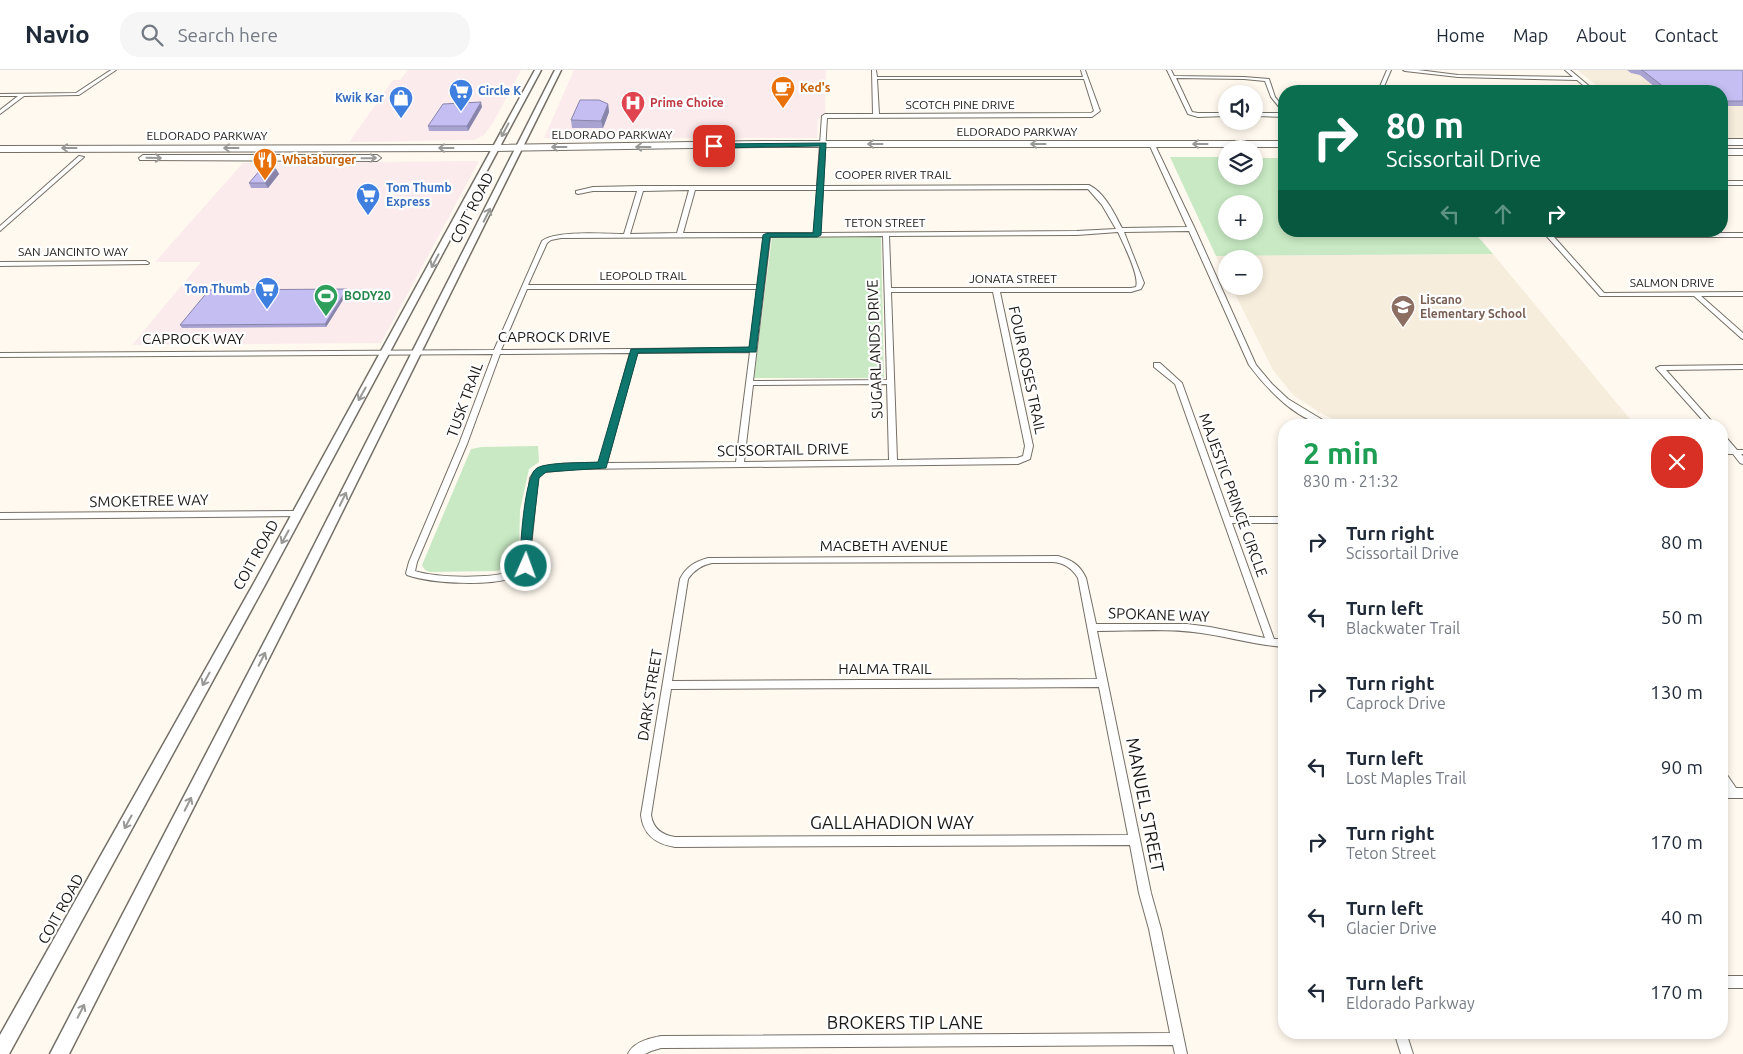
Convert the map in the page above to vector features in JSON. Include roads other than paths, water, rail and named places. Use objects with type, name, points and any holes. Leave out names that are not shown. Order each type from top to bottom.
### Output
[{"type":"main road","name":"COIT ROAD","points":[[59,1054],[301,583],[416,351],[516,157],[540,84],[538,70]]},
{"type":"main road","name":"COIT ROAD","points":[[0,1053],[298,514],[493,153],[540,84],[558,70]]},
{"type":"main road","points":[[1728,142],[1743,142]]},
{"type":"main road","name":"ELDORADO PARKWAY","points":[[0,158],[323,158],[493,153],[520,148],[686,151],[824,144],[1278,144]]},
{"type":"main road","points":[[81,157],[92,148]]},
{"type":"main road","name":"ELDORADO PARKWAY","points":[[0,149],[331,148],[493,153],[516,157],[555,157]]},
{"type":"main road","points":[[323,158],[331,148]]},
{"type":"main road","points":[[1728,152],[1743,152]]},
{"type":"main road","name":"ELDORADO PARKWAY","points":[[807,154],[1218,153]]},
{"type":"main road","points":[[1263,153],[1278,153]]},
{"type":"street","points":[[0,95],[76,94],[114,70]]},
{"type":"street","points":[[874,70],[876,115]]},
{"type":"street","points":[[874,78],[1086,78],[1083,70]]},
{"type":"street","points":[[1168,70],[1189,111],[1193,114],[1218,115]]},
{"type":"street","points":[[1383,85],[1389,70]]},
{"type":"street","points":[[1405,70],[1458,76],[1578,79]]},
{"type":"street","points":[[1567,70],[1586,85]]},
{"type":"street","points":[[1172,77],[1266,80],[1278,104]]},
{"type":"street","name":"SCOTCH PINE DRIVE","points":[[824,144],[825,116],[1095,114],[1097,111],[1086,78]]},
{"type":"street","points":[[0,112],[24,94]]},
{"type":"street","points":[[1263,115],[1278,114]]},
{"type":"street","points":[[817,235],[824,144]]},
{"type":"street","points":[[1152,144],[1158,153],[1254,365],[1265,382],[1284,401],[1316,419]]},
{"type":"street","points":[[0,229],[81,157]]},
{"type":"street","points":[[1728,184],[1743,183]]},
{"type":"street","name":"COOPER RIVER TRAIL","points":[[578,192],[593,189],[641,188],[1089,187],[1098,193],[1120,230]]},
{"type":"street","points":[[626,236],[641,188]]},
{"type":"street","points":[[680,235],[693,188]]},
{"type":"street","name":"TETON STREET","points":[[549,238],[561,236],[680,235],[1077,234],[1120,230],[1192,229]]},
{"type":"street","points":[[1120,230],[1134,260],[1141,283],[1139,288]]},
{"type":"street","points":[[1728,234],[1743,234]]},
{"type":"street","points":[[740,464],[767,235]]},
{"type":"street","name":"SUGARLANDS DRIVE","points":[[886,235],[893,463]]},
{"type":"street","name":"SALMON DRIVE","points":[[1551,237],[1602,294],[1743,294]]},
{"type":"street","name":"TUSK TRAIL","points":[[517,573],[501,577],[464,579],[418,578],[410,574],[413,562],[464,444],[498,351],[544,242],[549,238]]},
{"type":"street","name":"SAN JANCINTO WAY","points":[[0,264],[146,263]]},
{"type":"street","name":"LEOPOLD TRAIL","points":[[525,287],[761,287]]},
{"type":"street","name":"JONATA STREET","points":[[887,290],[1131,290],[1139,288]]},
{"type":"street","name":"FOUR ROSES TRAIL","points":[[996,290],[1029,446],[1027,457]]},
{"type":"street","points":[[1695,294],[1743,337]]},
{"type":"street","points":[[603,466],[634,350]]},
{"type":"street","name":"CAPROCK DRIVE","points":[[386,351],[753,350]]},
{"type":"street","name":"CAPROCK WAY","points":[[0,355],[386,351]]},
{"type":"street","name":"MAJESTIC PRINCE CIRCLE","points":[[1157,365],[1178,383],[1270,643]]},
{"type":"street","points":[[1706,419],[1660,368],[1743,368]]},
{"type":"street","points":[[750,383],[890,382]]},
{"type":"street","points":[[1728,443],[1739,452],[1743,461]]},
{"type":"street","name":"SCISSORTAIL DRIVE","points":[[517,573],[526,566],[532,491],[534,478],[539,471],[575,466],[1018,461],[1027,457]]},
{"type":"street","name":"SMOKETREE WAY","points":[[0,516],[298,514]]},
{"type":"street","points":[[1228,520],[1278,520]]},
{"type":"street","name":"MACBETH AVENUE","points":[[696,565],[712,560],[1034,559],[1058,560],[1072,565]]},
{"type":"street","name":"DARK STREET","points":[[652,833],[647,824],[646,815],[684,579],[687,572],[696,565]]},
{"type":"street","name":"MANUEL STREET","points":[[1072,565],[1081,575],[1145,893],[1156,929],[1181,1054]]},
{"type":"street","name":"SPOKANE WAY","points":[[1092,628],[1188,628],[1278,644]]},
{"type":"street","name":"HALMA TRAIL","points":[[667,685],[1103,683]]},
{"type":"street","points":[[1728,782],[1738,793]]},
{"type":"street","name":"GALLAHADION WAY","points":[[652,833],[663,840],[675,842],[1134,840]]},
{"type":"street","points":[[1728,982],[1743,982]]},
{"type":"street","name":"BROKERS TIP LANE","points":[[634,1053],[648,1045],[661,1042],[1178,1039]]},
{"type":"street","points":[[1402,1039],[1407,1054]]},
{"type":"place","name":"Ked's","points":[[783,109]]},
{"type":"place","name":"Circle K","points":[[461,112]]},
{"type":"place","name":"Kwik Kar","points":[[401,119]]},
{"type":"place","name":"Prime Choice","points":[[633,124]]},
{"type":"place","name":"Whataburger","points":[[265,181]]},
{"type":"place","name":"Tom Thumb Express","points":[[368,216]]},
{"type":"place","name":"Tom Thumb","points":[[267,310]]},
{"type":"place","name":"BODY20","points":[[326,317]]},
{"type":"place","name":"Liscano Elementary School","points":[[1403,328]]}]
